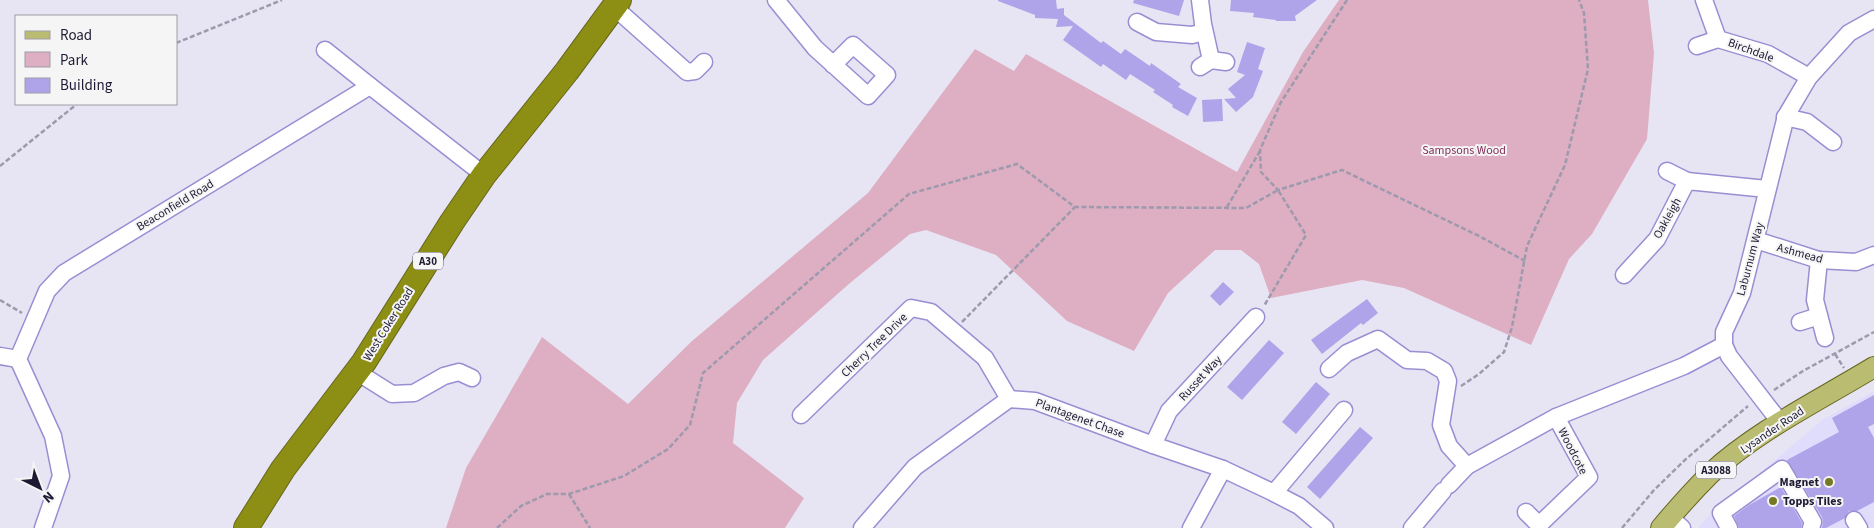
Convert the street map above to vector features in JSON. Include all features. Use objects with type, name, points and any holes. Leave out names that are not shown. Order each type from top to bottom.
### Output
[{"type":"highway","name":"West Coker Road","points":[[246,528],[283,469],[356,372],[484,175],[567,71],[616,3]]},
{"type":"main road","name":"Lysander Road","points":[[1671,524],[1711,474],[1780,422],[1874,367]]},
{"type":"street","points":[[776,0],[815,48],[834,65]]},
{"type":"street","points":[[1200,0],[1204,32],[1212,63]]},
{"type":"street","name":"Birchdale","points":[[1704,0],[1718,38]]},
{"type":"street","points":[[616,3],[687,72],[694,71],[704,62]]},
{"type":"street","name":"Laburnum Way","points":[[1724,345],[1724,332],[1742,294],[1785,117],[1809,77],[1849,33],[1874,19]]},
{"type":"street","points":[[1137,22],[1155,40],[1204,32]]},
{"type":"street","name":"Birchdale","points":[[1697,46],[1718,38],[1768,54],[1809,77]]},
{"type":"street","points":[[326,50],[484,175]]},
{"type":"street","name":"Beaconfield Road","points":[[18,359],[47,291],[64,273],[370,86]]},
{"type":"street","points":[[1785,117],[1807,122],[1833,142]]},
{"type":"street","points":[[1667,171],[1687,181],[1766,189]]},
{"type":"street","name":"Oakleigh","points":[[1624,275],[1657,239],[1687,181]]},
{"type":"street","name":"Ashmead","points":[[1756,240],[1819,260],[1856,262],[1874,254]]},
{"type":"street","points":[[1819,260],[1815,300],[1825,338]]},
{"type":"street","name":"Cherry Tree Drive","points":[[801,415],[911,308],[932,312],[984,358],[1009,399]]},
{"type":"street","points":[[1800,322],[1819,316]]},
{"type":"street","name":"Russet Way","points":[[1153,445],[1169,411],[1256,318]]},
{"type":"street","points":[[1329,369],[1347,353],[1378,339],[1407,360],[1427,361],[1444,370],[1448,381],[1442,426],[1449,446],[1467,466]]},
{"type":"street","points":[[1412,528],[1467,466],[1556,418],[1684,366],[1724,345],[1729,356],[1780,422]]},
{"type":"street","points":[[0,356],[18,359],[53,436],[61,476],[43,528]]},
{"type":"street","points":[[356,372],[392,394],[414,393],[444,376],[459,372],[472,378]]},
{"type":"street","points":[[862,528],[914,466],[1009,399]]},
{"type":"street","name":"Plantagenet Chase","points":[[1009,399],[1035,400],[1153,445],[1224,469],[1299,506],[1325,528]]},
{"type":"street","points":[[1274,493],[1344,410]]},
{"type":"street","name":"Woodcote","points":[[1526,512],[1540,527],[1589,477],[1556,418]]},
{"type":"street","points":[[1191,528],[1224,469]]},
{"type":"street","points":[[1729,528],[1721,513],[1782,469],[1813,522],[1811,528]]},
{"type":"path","points":[[178,42],[282,0]]},
{"type":"path","points":[[1226,207],[1260,150],[1280,102],[1347,0]]},
{"type":"path","points":[[1447,390],[1459,387],[1479,374],[1504,352],[1512,327],[1528,246],[1565,165],[1588,69],[1584,13],[1579,0]]},
{"type":"path","points":[[0,166],[76,105]]},
{"type":"path","points":[[1256,318],[1270,298],[1306,235],[1278,190],[1261,172],[1260,150]]},
{"type":"path","points":[[497,528],[521,506],[547,494],[569,494],[624,476],[668,449],[690,425],[703,373],[909,194],[1017,164],[1075,207],[1246,208],[1278,190],[1342,170],[1479,236],[1525,261]]},
{"type":"path","points":[[953,331],[1075,207]]},
{"type":"path","points":[[0,300],[35,320]]},
{"type":"path","points":[[1622,528],[1654,490],[1686,459],[1749,405],[1803,371],[1874,332]]},
{"type":"path","points":[[569,494],[590,528]]},
{"type":"shaded area","points":[[1874,391],[1874,528],[1698,528],[1709,516],[1822,420]]},
{"type":"green space","name":"Sampsons Wood","points":[[1339,0],[1648,0],[1654,53],[1647,139],[1592,234],[1569,259],[1531,345],[1404,288],[1362,280],[1271,298],[1259,264],[1241,250],[1215,250],[1168,293],[1134,351],[1067,321],[996,255],[926,230],[910,234],[850,283],[763,360],[737,403],[733,443],[804,498],[785,528],[446,528],[466,468],[542,337],[628,404],[692,341],[868,193],[975,49],[1014,71],[1026,54],[1237,172],[1303,52]]},
{"type":"building","points":[[998,0],[1056,0],[1057,9],[1064,8],[1064,15],[1101,43],[1103,41],[1121,54],[1125,49],[1150,66],[1151,63],[1181,84],[1178,87],[1197,98],[1188,116],[1172,107],[1173,105],[1153,92],[1155,90],[1130,74],[1126,80],[1103,64],[1101,67],[1063,40],[1073,26],[1056,27],[1058,19],[1035,18],[1035,15]]},
{"type":"building","points":[[1134,0],[1184,0],[1179,16],[1133,3]]},
{"type":"building","points":[[1231,0],[1317,0],[1295,16],[1296,21],[1276,21],[1253,17],[1254,13],[1230,11]]},
{"type":"building","points":[[1247,42],[1265,48],[1258,69],[1263,71],[1253,97],[1236,112],[1224,99],[1236,98],[1228,89],[1245,75],[1237,72]]},
{"type":"building","points":[[1222,99],[1223,121],[1203,122],[1202,100]]},
{"type":"building","points":[[1223,282],[1234,292],[1220,306],[1210,296]]},
{"type":"building","points":[[1367,299],[1378,313],[1363,325],[1361,323],[1322,354],[1311,340]]},
{"type":"building","points":[[1269,340],[1284,353],[1242,400],[1227,387]]},
{"type":"building","points":[[1316,382],[1330,394],[1296,434],[1282,422]]},
{"type":"building","name":"Magnet","points":[[1874,395],[1874,424],[1868,427],[1874,438],[1874,502],[1857,511],[1849,511],[1845,518],[1826,528],[1822,528],[1822,517],[1787,460],[1839,432],[1832,418]]},
{"type":"building","points":[[1360,427],[1373,438],[1320,499],[1307,487]]},
{"type":"building","name":"Topps Tiles","points":[[1781,487],[1802,523],[1801,528],[1739,528],[1734,516]]},
{"type":"place","name":"Magnet","points":[[1829,482]]},
{"type":"place","name":"Topps Tiles","points":[[1773,501]]}]
